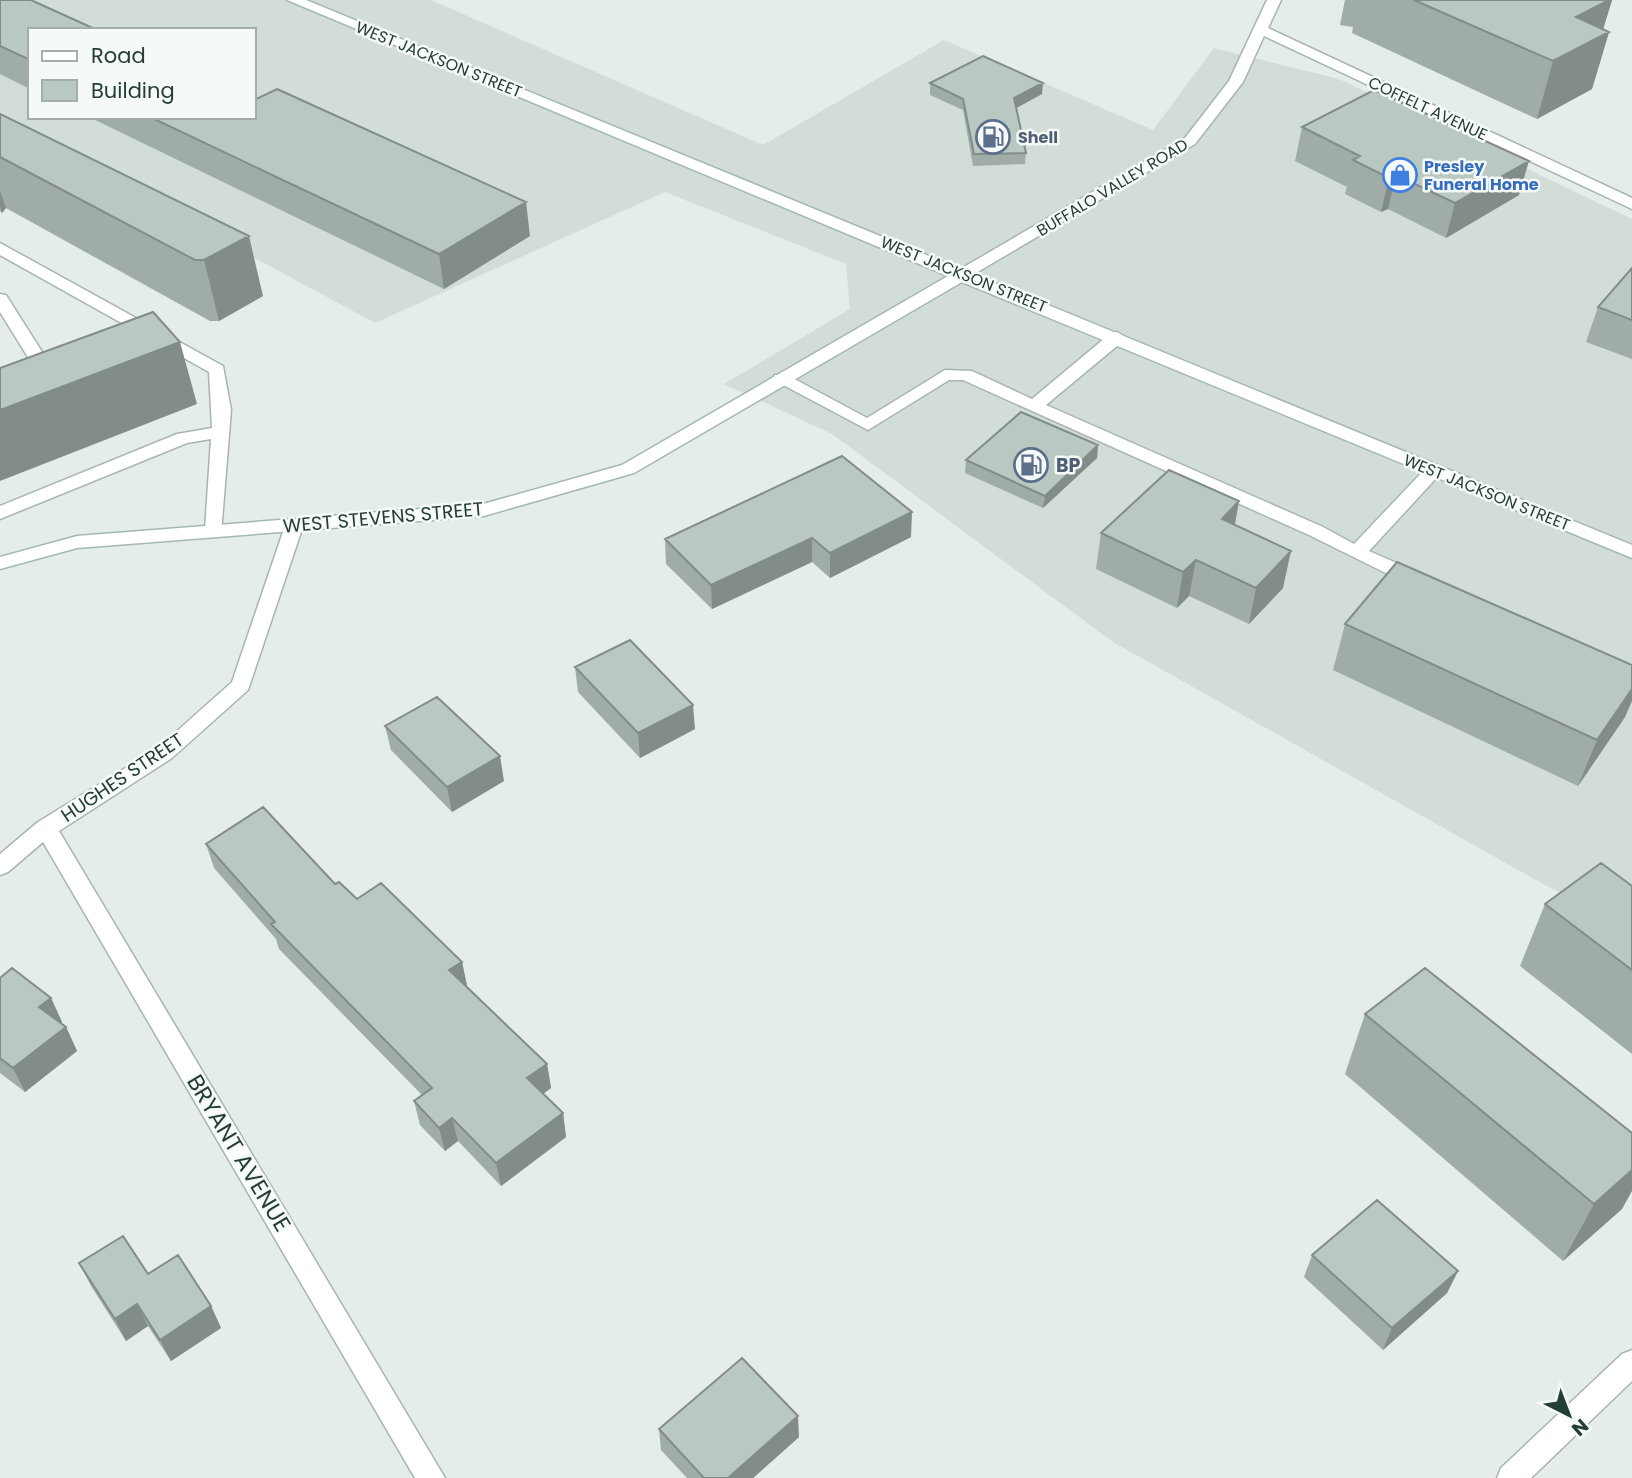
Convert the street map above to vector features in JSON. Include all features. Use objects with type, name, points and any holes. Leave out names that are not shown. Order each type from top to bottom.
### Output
[{"type":"street","name":"WEST JACKSON STREET","points":[[294,0],[1117,337],[1632,552]]},
{"type":"street","name":"BUFFALO VALLEY ROAD","points":[[963,274],[1190,141],[1236,82],[1274,0]]},
{"type":"street","name":"COFFELT AVENUE","points":[[1262,30],[1632,204]]},
{"type":"street","points":[[0,248],[217,370],[221,432],[214,530]]},
{"type":"street","name":"WEST STEVENS STREET","points":[[0,563],[77,542],[484,510],[628,469],[963,274]]},
{"type":"street","points":[[0,299],[40,363],[74,348]]},
{"type":"street","points":[[109,333],[132,324]]},
{"type":"street","points":[[1034,406],[1117,337]]},
{"type":"street","points":[[781,379],[869,425],[945,374],[966,375],[1316,531],[1356,553],[1431,586]]},
{"type":"street","points":[[0,513],[183,438],[221,432]]},
{"type":"street","points":[[1356,553],[1434,470]]},
{"type":"street","name":"HUGHES STREET","points":[[0,866],[46,828],[165,753],[241,685],[294,526]]},
{"type":"street","name":"BRYANT AVENUE","points":[[46,828],[431,1478]]},
{"type":"street","points":[[1511,1478],[1632,1363]]},
{"type":"shaded area","points":[[0,0],[431,0],[763,145],[944,40],[1153,130],[1214,48],[1339,79],[1632,219],[1632,927],[1543,884],[1113,642],[832,434],[724,384],[850,309],[846,264],[665,192],[375,323],[0,120]]},
{"type":"building","points":[[0,0],[31,0],[93,28],[28,28],[28,59],[0,46]]},
{"type":"building","points":[[1414,0],[1609,0],[1576,17],[1609,32],[1553,61]]},
{"type":"building","name":"Shell","points":[[983,56],[1043,83],[1014,98],[1026,153],[974,154],[963,99],[930,83]]},
{"type":"building","points":[[277,89],[526,202],[439,254],[154,119],[256,119],[256,99]]},
{"type":"building","points":[[1374,90],[1529,161],[1455,203],[1396,175],[1389,178],[1353,160],[1360,156],[1302,127]]},
{"type":"building","points":[[0,114],[249,236],[204,260],[195,260],[0,157]]},
{"type":"building","points":[[1632,268],[1632,320],[1598,307]]},
{"type":"building","points":[[153,312],[180,342],[0,410],[0,368]]},
{"type":"building","name":"BP","points":[[1021,412],[1098,445],[1045,496],[966,460]]},
{"type":"building","points":[[842,456],[912,512],[830,553],[812,538],[711,585],[665,539]]},
{"type":"building","points":[[1169,470],[1239,501],[1222,519],[1291,551],[1256,588],[1196,560],[1183,572],[1101,533]]},
{"type":"building","points":[[1397,562],[1632,665],[1632,689],[1597,740],[1345,624]]},
{"type":"building","points":[[630,640],[693,705],[638,733],[575,667]]},
{"type":"building","points":[[437,697],[500,756],[447,787],[385,726]]},
{"type":"building","points":[[263,807],[335,884],[339,882],[357,899],[381,883],[462,962],[449,970],[547,1064],[527,1078],[563,1113],[496,1163],[452,1118],[439,1128],[414,1101],[432,1088],[271,924],[275,922],[206,844]]},
{"type":"building","points":[[1601,863],[1632,886],[1632,970],[1545,904]]},
{"type":"building","points":[[12,968],[51,998],[39,1007],[66,1027],[13,1068],[0,1058],[0,978]]},
{"type":"building","points":[[1425,968],[1632,1133],[1632,1170],[1594,1204],[1365,1014]]},
{"type":"building","points":[[1377,1200],[1458,1271],[1392,1328],[1312,1255]]},
{"type":"building","points":[[123,1236],[148,1274],[178,1255],[211,1306],[160,1340],[137,1304],[115,1319],[79,1263]]},
{"type":"building","points":[[742,1358],[798,1416],[728,1478],[704,1478],[659,1429]]},
{"type":"place","name":"Shell","points":[[993,137]]},
{"type":"place","name":"Presley Funeral Home","points":[[1400,175]]},
{"type":"place","name":"BP","points":[[1031,465]]}]
